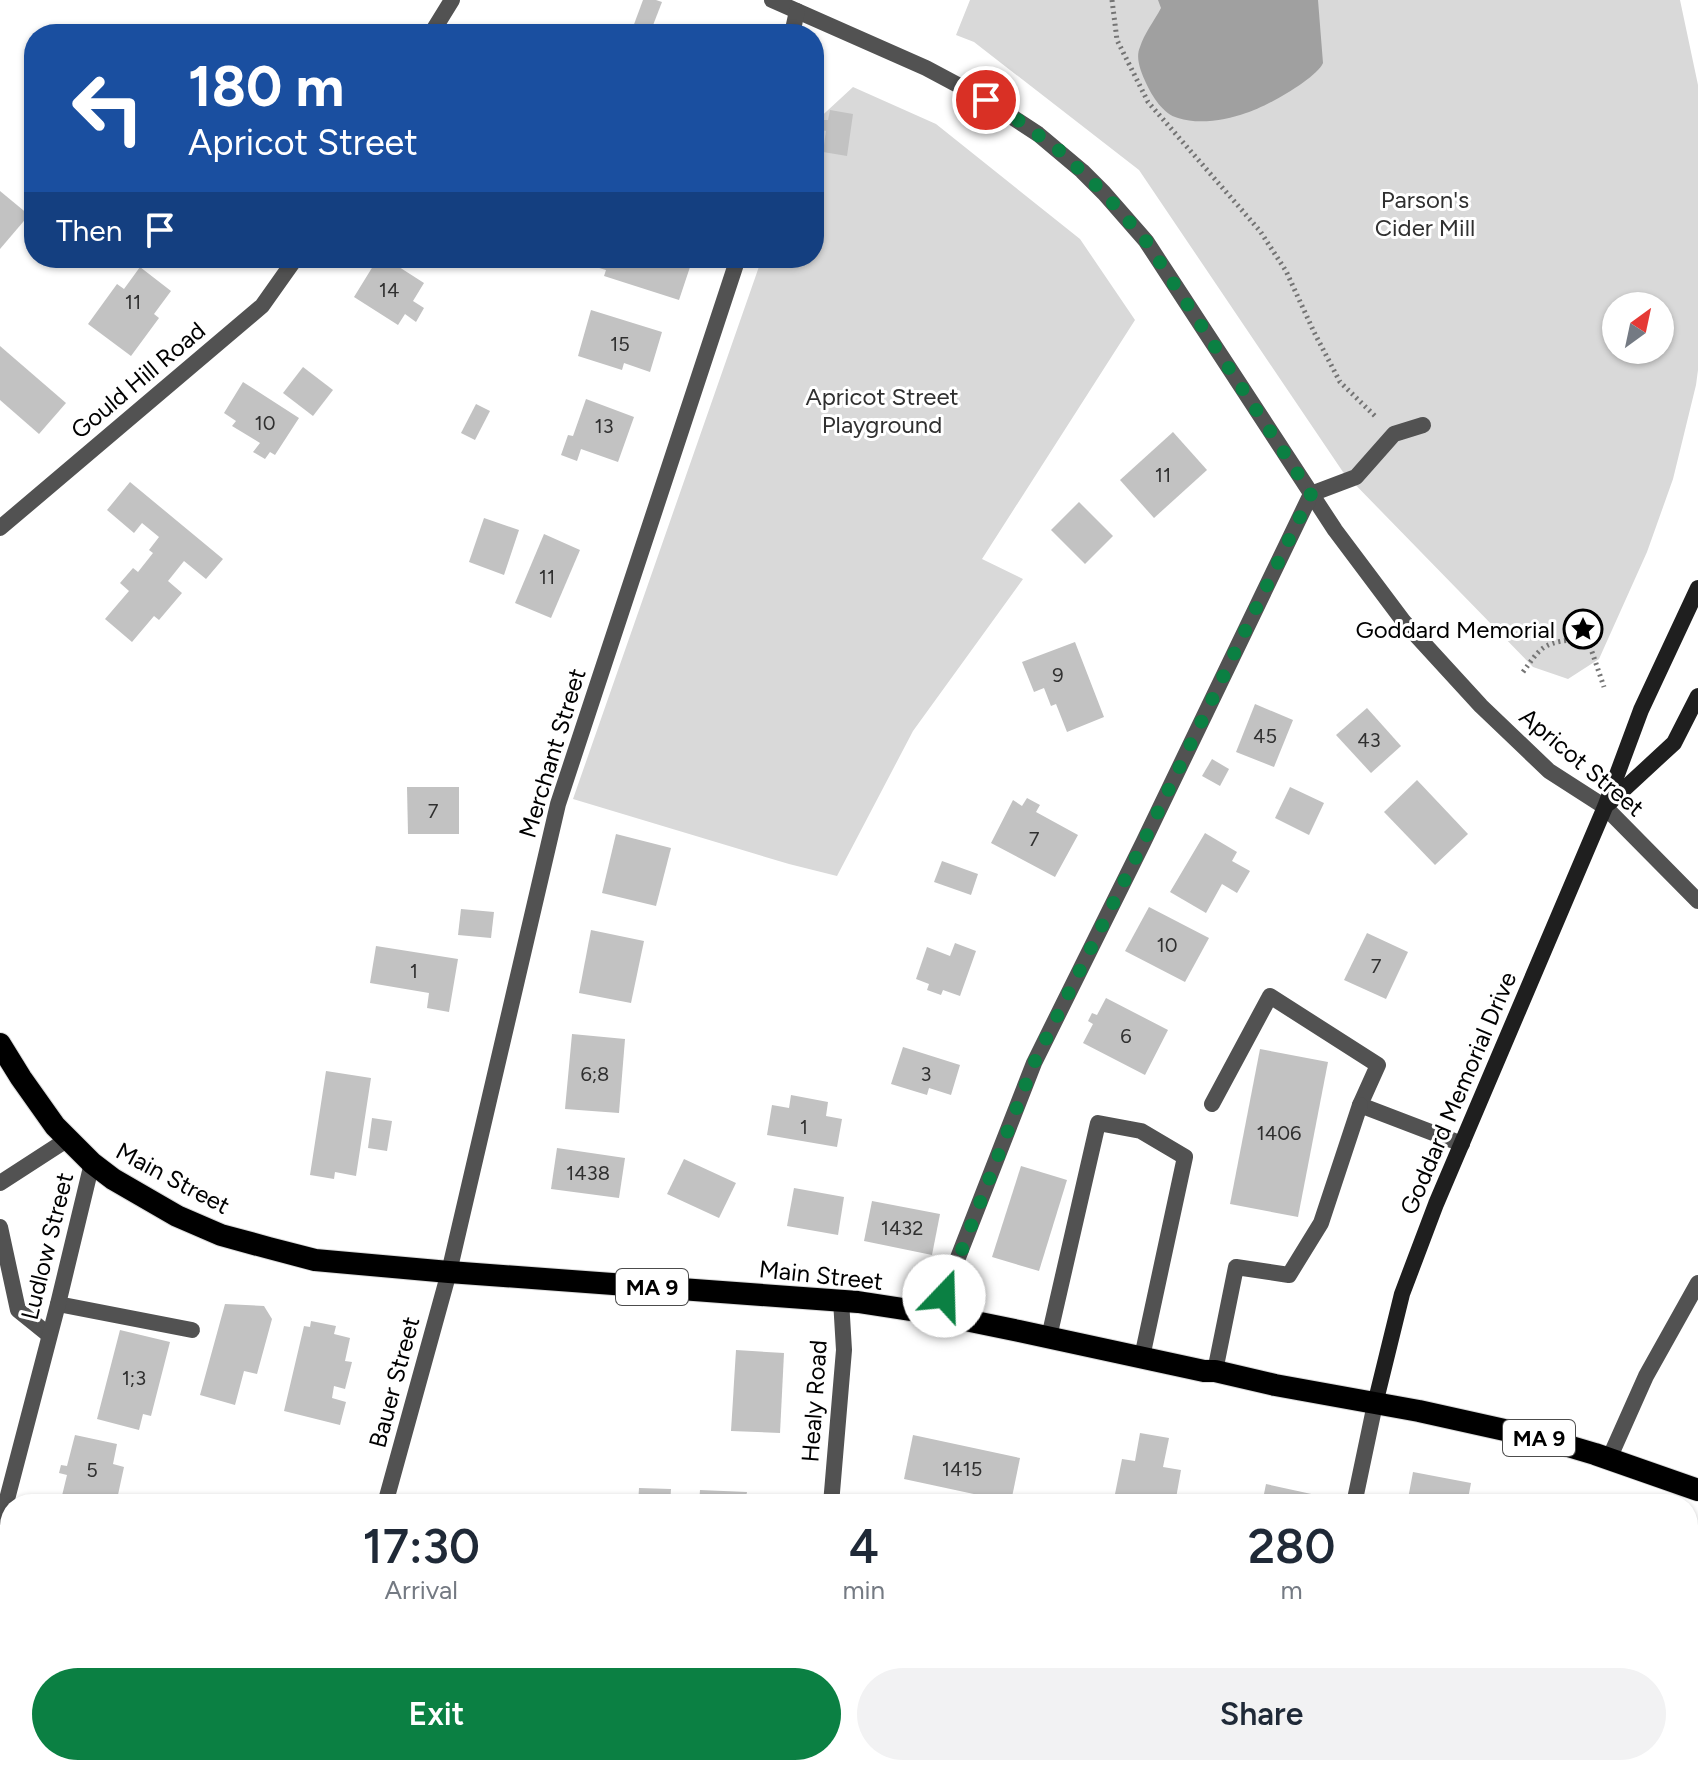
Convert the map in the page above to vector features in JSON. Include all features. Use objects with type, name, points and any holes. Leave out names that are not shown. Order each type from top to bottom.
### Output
[{"type":"highway","name":"Main Street","points":[[0,1044],[55,1126],[113,1179],[177,1216],[221,1235],[315,1260],[841,1300],[936,1314],[1541,1438],[1698,1490]]},
{"type":"main road","name":"Goddard Memorial Drive","points":[[1375,1404],[1402,1294],[1436,1204],[1605,807],[1641,710],[1698,588]]},
{"type":"main road","name":"Goddard Memorial Drive","points":[[1605,807],[1674,743],[1698,696]]},
{"type":"street","points":[[437,24],[452,0]]},
{"type":"street","name":"Apricot Street","points":[[772,0],[926,68],[986,100],[1038,134],[1082,171],[1146,241],[1311,494],[1380,592],[1434,656],[1549,771],[1605,807],[1698,901]]},
{"type":"street","points":[[794,24],[797,11]]},
{"type":"street","name":"Gould Hill Road","points":[[0,528],[262,306],[289,268]]},
{"type":"street","name":"Merchant Street","points":[[449,1272],[558,804],[735,268]]},
{"type":"street","points":[[936,1314],[1034,1063],[1311,494],[1356,477],[1394,434],[1423,425]]},
{"type":"street","points":[[1212,1104],[1270,996],[1378,1065],[1360,1105],[1321,1223],[1289,1275],[1236,1267],[1215,1371]]},
{"type":"street","points":[[1360,1105],[1462,1144]]},
{"type":"street","points":[[1049,1337],[1098,1123],[1141,1131],[1185,1157],[1142,1357]]},
{"type":"street","points":[[0,1183],[68,1139]]},
{"type":"street","name":"Ludlow Street","points":[[8,1494],[92,1163]]},
{"type":"street","points":[[0,1227],[18,1310],[49,1335]]},
{"type":"street","name":"Bauer Street","points":[[388,1494],[449,1272]]},
{"type":"street","points":[[1609,1459],[1646,1376],[1698,1283]]},
{"type":"street","name":"Healy Road","points":[[832,1494],[844,1350],[841,1300]]},
{"type":"street","points":[[58,1304],[192,1330]]},
{"type":"street","points":[[1356,1494],[1375,1404]]},
{"type":"path","points":[[1112,0],[1117,40],[1148,102],[1260,231],[1286,271],[1340,382],[1394,434]]},
{"type":"path","points":[[1580,613],[1592,615],[1599,623],[1600,634],[1590,646],[1579,646],[1570,640],[1566,629],[1570,619],[1580,613]]},
{"type":"path","points":[[1523,672],[1541,647],[1570,640]]},
{"type":"path","points":[[1590,646],[1604,687]]},
{"type":"green space","name":"Parson's Cider Mill","points":[[970,0],[1680,0],[1698,85],[1698,370],[1673,479],[1647,552],[1599,659],[1568,679],[1533,667],[1343,472],[1139,170],[974,42],[956,35]]},
{"type":"green space","name":"Apricot Street Playground","points":[[853,87],[936,124],[1080,239],[1135,320],[982,559],[1023,579],[913,731],[837,876],[573,799],[759,268],[824,268],[824,114]]},
{"type":"shaded area","points":[[1158,0],[1318,0],[1323,63],[1300,85],[1254,110],[1212,121],[1178,118],[1163,109],[1155,99],[1138,60],[1142,42],[1161,8]]},
{"type":"building","points":[[643,0],[662,2],[653,24],[634,24]]},
{"type":"building","points":[[830,110],[853,114],[847,156],[824,152],[824,120],[828,120]]},
{"type":"building","points":[[0,191],[24,211],[24,221],[0,249]]},
{"type":"building","points":[[141,268],[171,291],[154,314],[159,318],[131,356],[88,324],[117,284],[124,289]]},
{"type":"building","points":[[372,268],[401,268],[424,283],[413,301],[424,308],[416,322],[405,314],[398,325],[354,297]]},
{"type":"building","points":[[599,268],[690,268],[679,300],[604,276],[606,270]]},
{"type":"building","points":[[591,310],[662,332],[650,372],[624,363],[622,370],[578,356]]},
{"type":"building","points":[[0,346],[66,403],[39,434],[0,400]]},
{"type":"building","points":[[303,367],[333,390],[313,416],[283,393]]},
{"type":"building","points":[[243,382],[299,418],[275,455],[270,452],[265,459],[253,452],[260,443],[232,426],[236,421],[224,413]]},
{"type":"building","points":[[586,399],[634,417],[618,462],[581,449],[577,461],[561,455],[568,435],[573,436]]},
{"type":"building","points":[[476,404],[490,411],[475,440],[461,433]]},
{"type":"building","points":[[1173,432],[1207,470],[1154,518],[1120,480]]},
{"type":"building","points":[[130,482],[223,559],[206,579],[184,561],[168,581],[182,593],[159,620],[154,616],[132,642],[105,619],[129,591],[120,583],[133,568],[138,572],[153,553],[149,550],[159,537],[142,523],[134,533],[107,510]]},
{"type":"building","points":[[1079,502],[1113,536],[1085,564],[1051,530]]},
{"type":"building","points":[[484,518],[519,530],[504,575],[469,562]]},
{"type":"building","points":[[544,534],[580,550],[551,618],[515,603]]},
{"type":"building","points":[[1075,642],[1104,717],[1067,732],[1056,704],[1051,706],[1044,688],[1034,692],[1022,662]]},
{"type":"building","points":[[1255,704],[1293,720],[1274,767],[1236,752]]},
{"type":"building","points":[[1367,708],[1401,746],[1371,773],[1336,735]]},
{"type":"building","points":[[1212,759],[1229,769],[1220,786],[1202,776]]},
{"type":"building","points":[[1417,780],[1468,834],[1435,865],[1384,812]]},
{"type":"building","points":[[407,787],[459,787],[459,834],[408,834]]},
{"type":"building","points":[[1290,787],[1324,803],[1309,835],[1275,818]]},
{"type":"building","points":[[1027,798],[1040,805],[1036,812],[1078,835],[1055,877],[991,843],[1013,800],[1022,806]]},
{"type":"building","points":[[1205,833],[1237,852],[1232,861],[1250,871],[1237,893],[1222,884],[1206,913],[1170,892]]},
{"type":"building","points":[[616,834],[671,848],[656,906],[602,893]]},
{"type":"building","points":[[942,861],[978,874],[971,895],[934,882]]},
{"type":"building","points":[[1149,907],[1209,938],[1185,982],[1125,951]]},
{"type":"building","points":[[461,909],[494,912],[491,938],[458,935]]},
{"type":"building","points":[[591,930],[644,941],[631,1003],[579,993]]},
{"type":"building","points":[[1367,933],[1408,952],[1386,999],[1344,980]]},
{"type":"building","points":[[955,943],[976,951],[960,996],[943,990],[941,995],[927,990],[929,984],[916,979],[927,947],[950,956]]},
{"type":"building","points":[[376,946],[458,959],[449,1012],[427,1008],[429,993],[370,983]]},
{"type":"building","points":[[1106,998],[1168,1030],[1145,1075],[1083,1043],[1093,1024],[1088,1021],[1092,1013],[1097,1015]]},
{"type":"building","points":[[572,1034],[625,1039],[619,1113],[565,1109]]},
{"type":"building","points":[[903,1047],[960,1065],[951,1095],[929,1088],[927,1095],[891,1084]]},
{"type":"building","points":[[1260,1049],[1328,1062],[1298,1217],[1230,1204]]},
{"type":"building","points":[[326,1071],[371,1078],[356,1176],[335,1172],[334,1179],[310,1175]]},
{"type":"building","points":[[791,1095],[828,1102],[826,1116],[842,1119],[837,1147],[767,1135],[772,1105],[789,1108]]},
{"type":"building","points":[[372,1118],[392,1121],[387,1151],[368,1148]]},
{"type":"building","points":[[557,1148],[625,1158],[619,1198],[551,1189]]},
{"type":"building","points":[[684,1159],[736,1183],[719,1218],[667,1194]]},
{"type":"building","points":[[1021,1166],[1067,1180],[1039,1271],[992,1257]]},
{"type":"building","points":[[794,1188],[844,1197],[838,1235],[787,1226]]},
{"type":"building","points":[[872,1201],[940,1214],[932,1255],[864,1241]]},
{"type":"building","points":[[225,1304],[264,1306],[272,1319],[257,1374],[244,1371],[235,1405],[200,1395]]},
{"type":"building","points":[[311,1321],[336,1326],[334,1334],[350,1338],[345,1361],[352,1362],[345,1389],[334,1386],[332,1398],[346,1402],[340,1425],[284,1411],[304,1326],[310,1327]]},
{"type":"building","points":[[120,1330],[170,1342],[151,1416],[143,1414],[139,1430],[97,1419]]},
{"type":"building","points":[[736,1350],[784,1353],[780,1433],[731,1431]]},
{"type":"building","points":[[1140,1433],[1169,1438],[1163,1467],[1181,1470],[1177,1494],[1115,1494],[1122,1459],[1135,1461]]},
{"type":"building","points":[[75,1435],[117,1444],[113,1464],[124,1467],[118,1494],[62,1494],[67,1475],[59,1473],[61,1465],[67,1466]]},
{"type":"building","points":[[913,1435],[1020,1458],[1013,1494],[974,1494],[904,1479]]},
{"type":"building","points":[[1413,1472],[1471,1483],[1469,1494],[1409,1494]]},
{"type":"building","points":[[1266,1484],[1311,1494],[1264,1494]]},
{"type":"building","points":[[639,1488],[671,1489],[671,1494],[639,1494]]},
{"type":"building","points":[[700,1490],[747,1492],[747,1494],[700,1494]]},
{"type":"place","name":"Goddard Memorial","points":[[1583,629]]},
{"type":"route","points":[[944,1296],[1034,1063],[1311,494],[1146,241],[1104,193],[1061,152],[986,100]]}]
